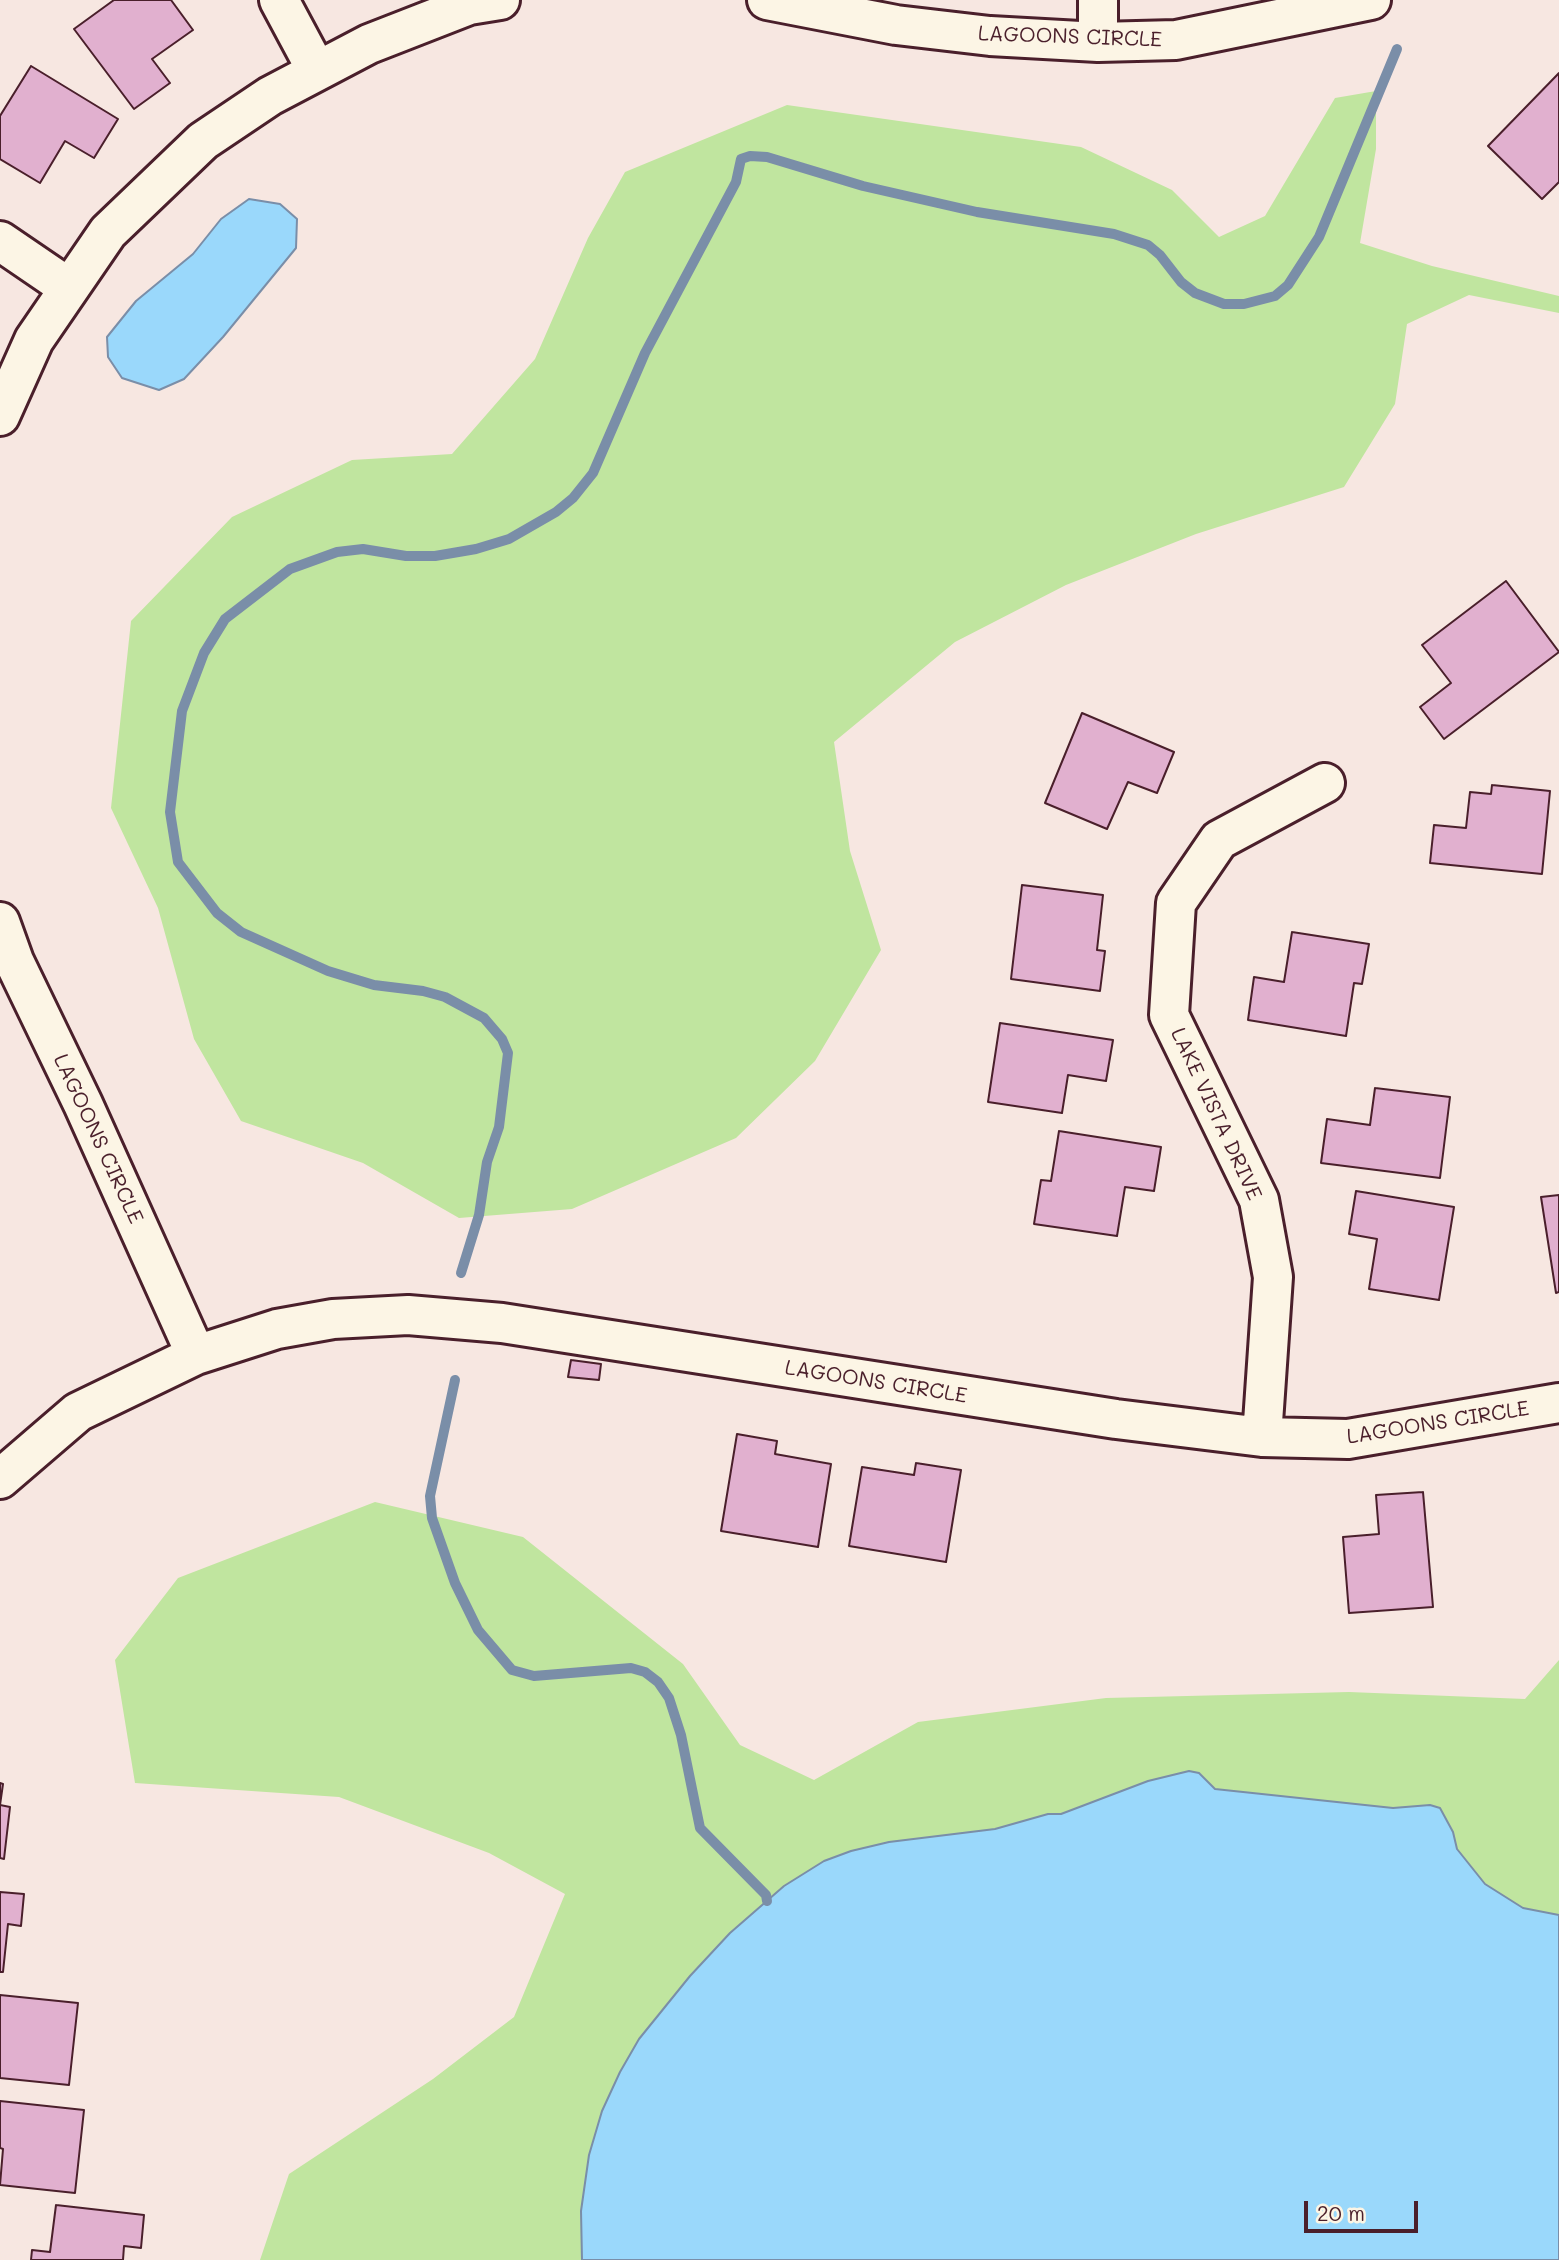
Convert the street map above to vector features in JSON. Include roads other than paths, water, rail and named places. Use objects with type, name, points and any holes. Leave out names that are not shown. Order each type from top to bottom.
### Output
[{"type":"street","points":[[279,0],[317,71]]},
{"type":"street","points":[[0,416],[34,340],[108,232],[204,141],[270,96],[369,44],[456,10],[500,0]]},
{"type":"street","name":"LAGOONS CIRCLE","points":[[767,0],[898,13],[990,36],[1098,42],[1177,40],[1371,0]]},
{"type":"street","points":[[1098,0],[1098,42]]},
{"type":"street","points":[[0,241],[69,288]]},
{"type":"street","name":"LAKE VISTA DRIVE","points":[[1262,1437],[1273,1277],[1259,1200],[1169,1015],[1176,903],[1219,841],[1325,783]]},
{"type":"street","name":"LAGOONS CIRCLE","points":[[0,922],[14,961],[83,1104],[196,1355]]},
{"type":"street","name":"LAGOONS CIRCLE","points":[[0,1479],[78,1412],[196,1355],[277,1329],[333,1320],[408,1315],[502,1324],[1116,1419],[1262,1437],[1348,1438],[1559,1403]]},
{"type":"water","points":[[249,199],[280,204],[297,219],[296,248],[223,337],[184,379],[159,390],[122,378],[108,357],[107,337],[136,301],[193,254],[221,219]]},
{"type":"water","points":[[1189,1771],[1199,1773],[1215,1789],[1393,1808],[1430,1805],[1440,1808],[1453,1832],[1457,1849],[1485,1884],[1523,1908],[1559,1915],[1559,2260],[582,2260],[581,2211],[589,2155],[602,2111],[620,2072],[639,2039],[690,1976],[730,1933],[784,1886],[824,1861],[851,1851],[889,1842],[995,1829],[1048,1814],[1061,1814],[1148,1781]]},
{"type":"waterway","points":[[461,1273],[479,1215],[487,1162],[499,1127],[508,1053],[502,1039],[484,1018],[445,997],[423,991],[374,985],[328,971],[241,932],[217,913],[178,862],[170,812],[182,711],[204,653],[225,619],[290,569],[337,552],[363,549],[406,556],[435,556],[476,549],[509,539],[556,512],[573,498],[593,473],[645,353],[736,182],[741,159],[750,156],[767,157],[863,186],[977,212],[1114,234],[1148,245],[1160,255],[1181,282],[1195,293],[1224,304],[1244,304],[1275,296],[1288,285],[1319,237],[1397,49]]},
{"type":"waterway","points":[[455,1380],[430,1496],[432,1518],[455,1583],[478,1630],[512,1670],[534,1676],[631,1668],[645,1672],[658,1682],[669,1698],[681,1735],[700,1828],[766,1895],[767,1901]]}]
